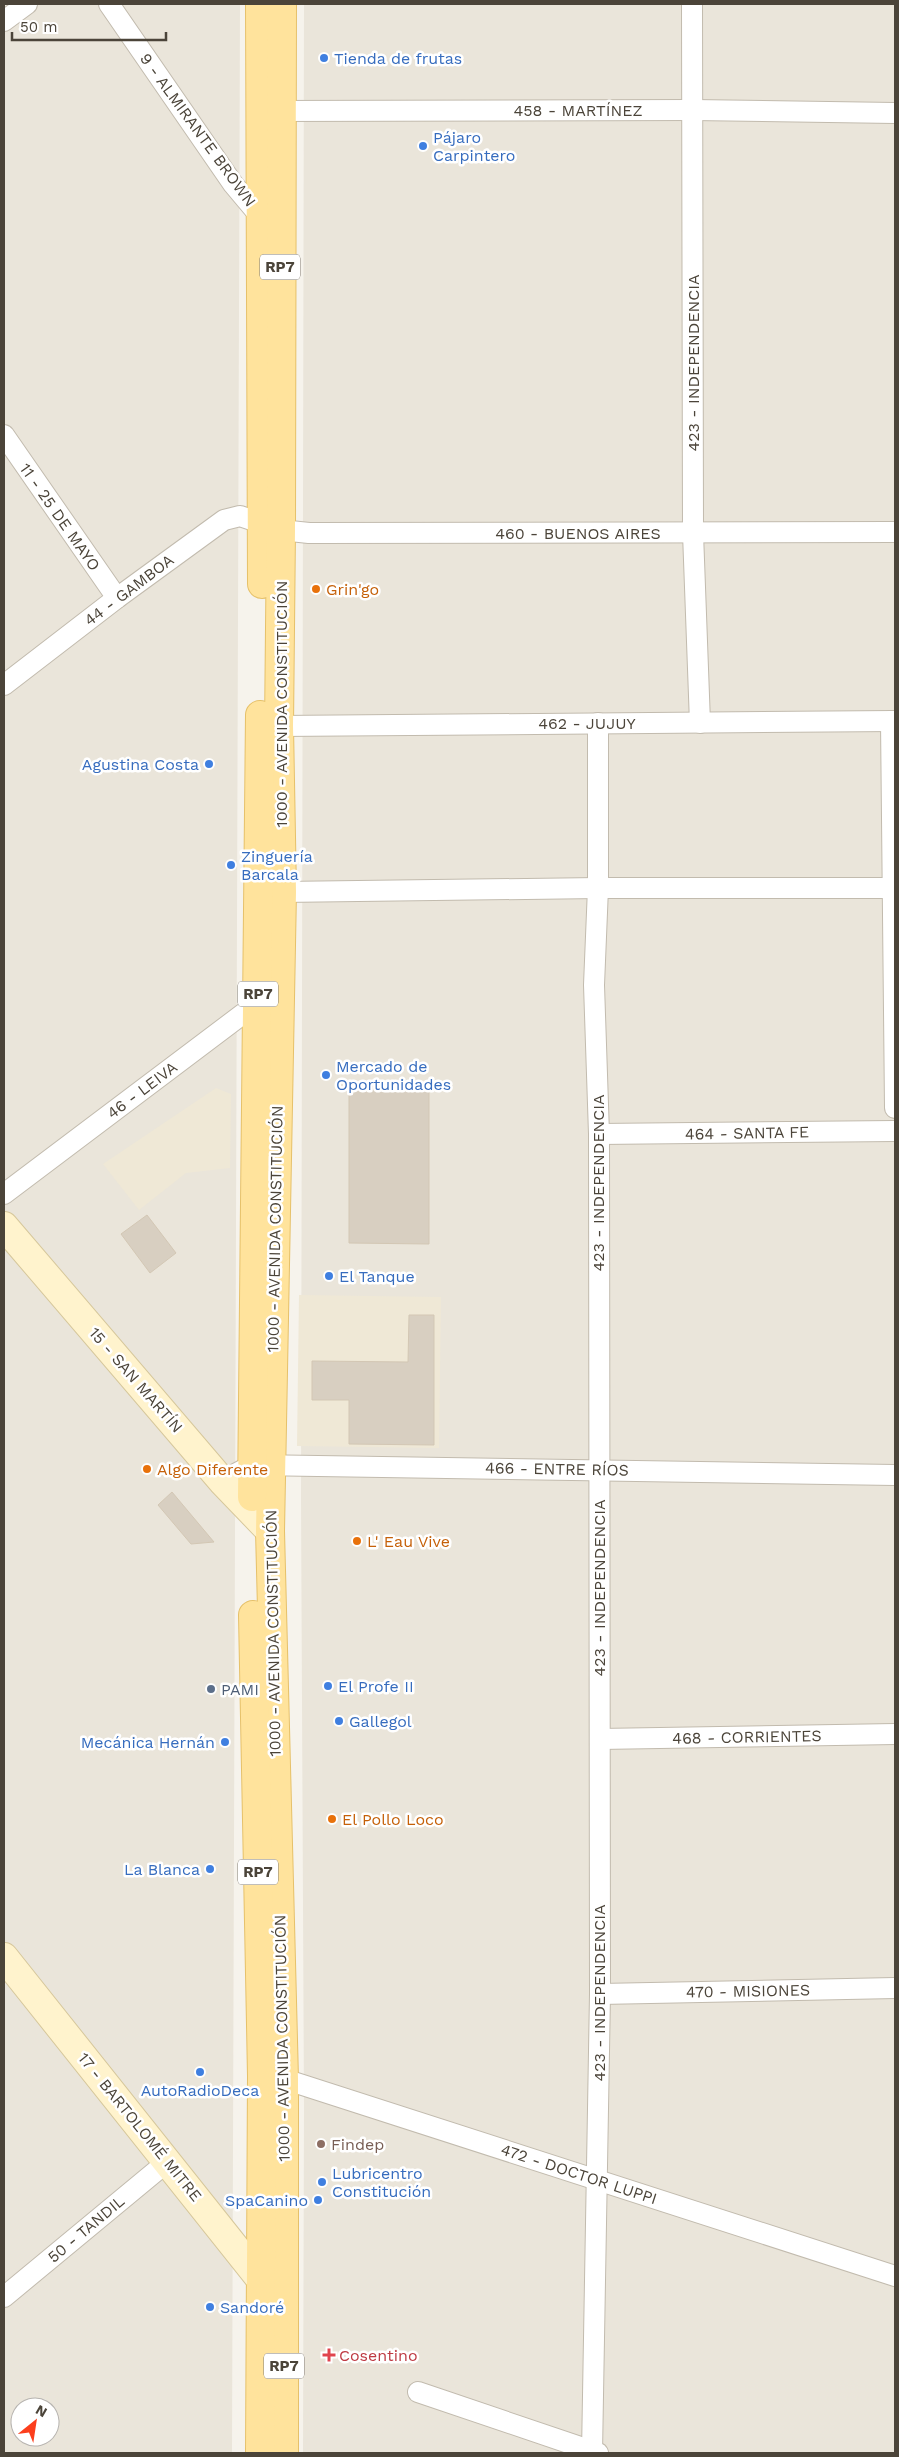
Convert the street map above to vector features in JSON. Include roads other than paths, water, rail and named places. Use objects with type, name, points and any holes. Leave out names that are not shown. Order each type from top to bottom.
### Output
[{"type":"main road","name":"1000 - AVENIDA CONSTITUCIÓN","points":[[260,4],[271,111]]},
{"type":"main road","name":"1000 - AVENIDA CONSTITUCIÓN","points":[[273,2077],[252,1512],[261,1465],[282,892],[279,726],[272,527],[270,215],[271,111],[282,4]]},
{"type":"main road","name":"1000 - AVENIDA CONSTITUCIÓN","points":[[272,527],[258,1003],[261,1465],[270,1531],[273,2280],[284,2453]]},
{"type":"main road","name":"1000 - AVENIDA CONSTITUCIÓN","points":[[260,2453],[273,2280]]},
{"type":"street","points":[[4,21],[27,4]]},
{"type":"street","name":"9 - ALMIRANTE BROWN","points":[[109,4],[233,184],[270,215]]},
{"type":"street","name":"423 - INDEPENDENCIA","points":[[692,4],[693,533],[700,723]]},
{"type":"street","name":"458 - MARTÍNEZ","points":[[271,111],[693,110],[895,113]]},
{"type":"street","name":"11 - 25 DE MAYO","points":[[4,435],[117,598]]},
{"type":"street","name":"44 - GAMBOA","points":[[4,685],[117,598],[224,520],[240,516],[272,527]]},
{"type":"street","name":"460 - BUENOS AIRES","points":[[272,527],[309,534],[895,532]]},
{"type":"street","points":[[893,721],[895,1108]]},
{"type":"street","name":"462 - JUJUY","points":[[279,726],[893,721]]},
{"type":"street","name":"423 - INDEPENDENCIA","points":[[594,2453],[600,1994],[599,1134],[594,985],[598,888],[598,723]]},
{"type":"street","points":[[282,892],[598,888],[893,888]]},
{"type":"street","name":"46 - LEIVA","points":[[4,1194],[280,986]]},
{"type":"street","name":"464 - SANTA FE","points":[[599,1134],[895,1131]]},
{"type":"street","name":"15 - SAN MARTÍN","points":[[4,1226],[222,1481],[270,1531]]},
{"type":"street","name":"466 - ENTRE RÍOS","points":[[222,1481],[261,1465],[895,1475]]},
{"type":"street","name":"468 - CORRIENTES","points":[[600,1739],[895,1734]]},
{"type":"street","name":"17 - BARTOLOMÉ MITRE","points":[[4,1957],[167,2162],[273,2280]]},
{"type":"street","name":"470 - MISIONES","points":[[600,1994],[895,1988]]},
{"type":"street","name":"472 - DOCTOR LUPPI","points":[[273,2077],[895,2276]]},
{"type":"street","name":"50 - TANDIL","points":[[4,2297],[167,2162]]},
{"type":"street","points":[[418,2392],[594,2453]]},
{"type":"place","name":"Tienda de frutas","points":[[324,58]]},
{"type":"place","name":"Pájaro Carpintero","points":[[423,146]]},
{"type":"place","name":"Grin'go","points":[[316,589]]},
{"type":"place","name":"Agustina Costa","points":[[209,764]]},
{"type":"place","name":"Zinguería Barcala","points":[[231,865]]},
{"type":"place","name":"Mercado de Oportunidades","points":[[326,1075]]},
{"type":"place","name":"El Tanque","points":[[329,1276]]},
{"type":"place","name":"Algo Diferente","points":[[147,1469]]},
{"type":"place","name":"L' Eau Vive","points":[[357,1541]]},
{"type":"place","name":"El Profe II","points":[[328,1686]]},
{"type":"place","name":"PAMI","points":[[211,1689]]},
{"type":"place","name":"Gallegol","points":[[339,1721]]},
{"type":"place","name":"Mecánica Hernán","points":[[225,1742]]},
{"type":"place","name":"El Pollo Loco","points":[[332,1819]]},
{"type":"place","name":"La Blanca","points":[[210,1869]]},
{"type":"place","name":"AutoRadioDeca","points":[[200,2072]]},
{"type":"place","name":"Findep","points":[[321,2144]]},
{"type":"place","name":"Lubricentro Constitución","points":[[322,2182]]},
{"type":"place","name":"SpaCanino","points":[[318,2200]]},
{"type":"place","name":"Sandoré","points":[[210,2307]]},
{"type":"place","name":"Cosentino","points":[[329,2355]]}]
